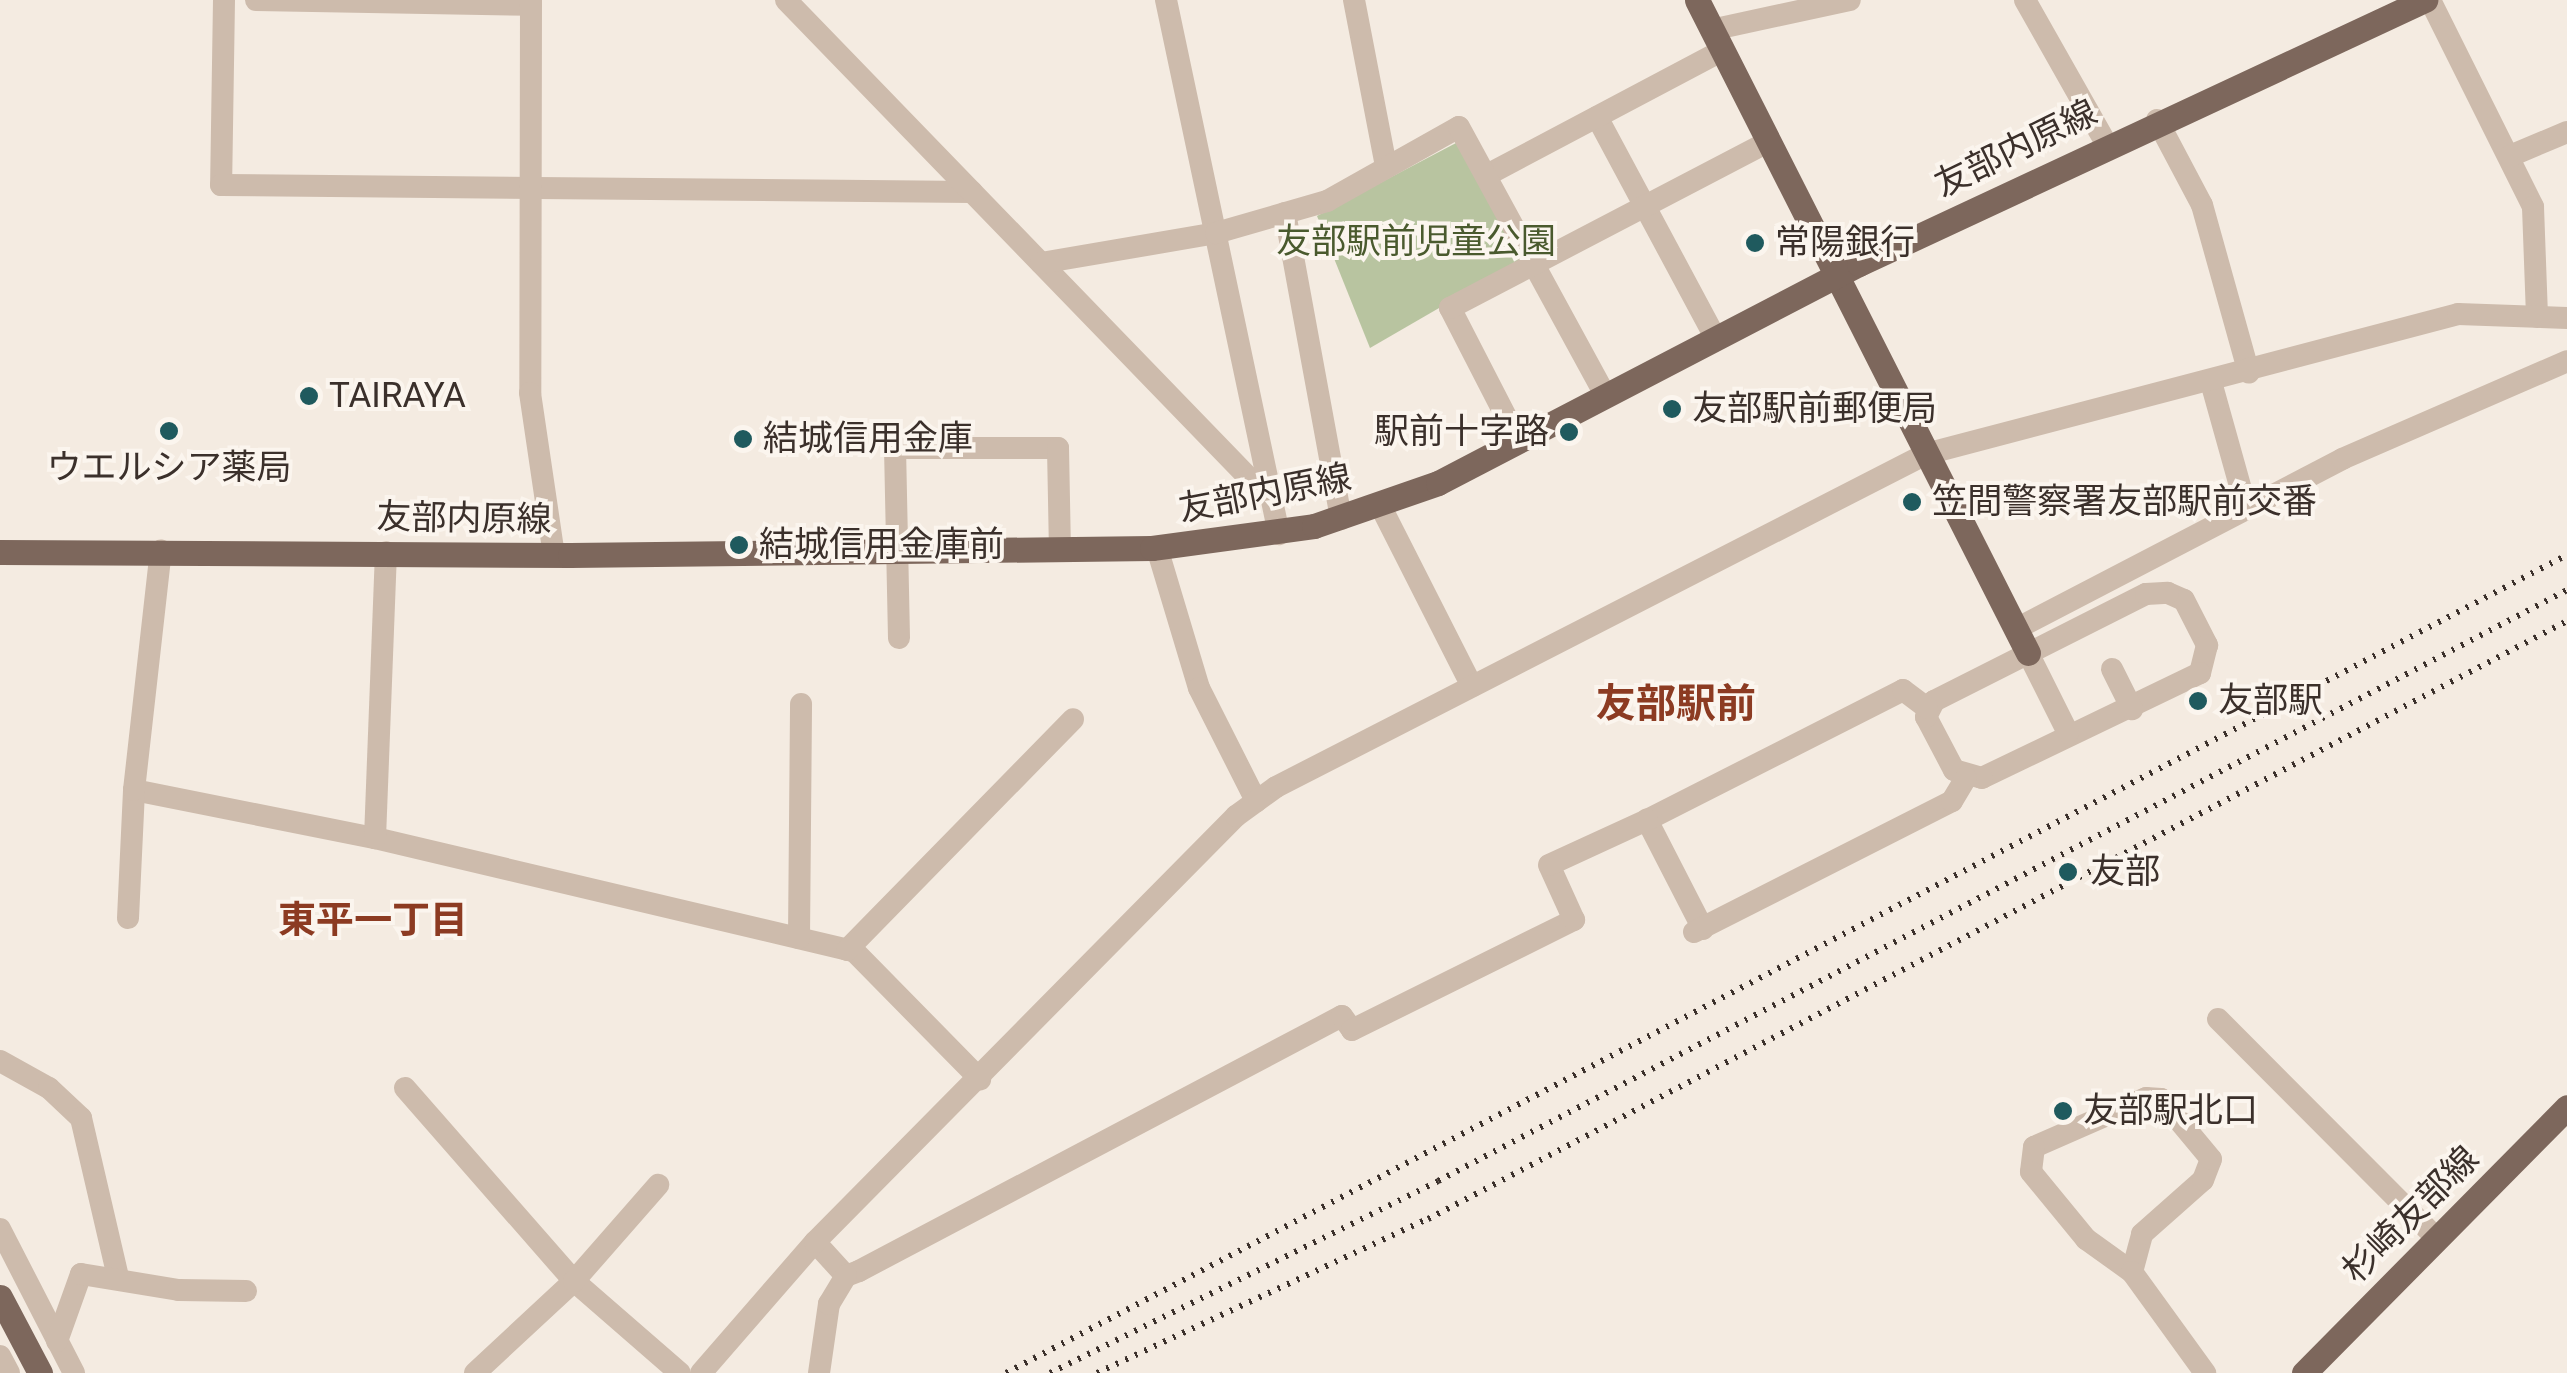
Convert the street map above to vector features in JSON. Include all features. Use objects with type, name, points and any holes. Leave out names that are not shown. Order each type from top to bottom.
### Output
[{"type":"main road","points":[[1697,0],[2028,653]]},
{"type":"main road","name":"友部内原線","points":[[0,552],[554,555],[1060,550],[1156,548],[1279,534],[1381,507],[1520,442],[1835,276],[2106,143],[2428,0]]},
{"type":"main road","name":"杉崎友部線","points":[[2304,1373],[2567,1107]]},
{"type":"main road","points":[[0,1297],[40,1373]]},
{"type":"street","points":[[224,0],[221,185],[972,192]]},
{"type":"street","points":[[256,0],[531,2],[530,393],[554,555]]},
{"type":"street","points":[[786,0],[1250,479],[1267,480]]},
{"type":"street","points":[[1166,0],[1279,534]]},
{"type":"street","points":[[1354,0],[1386,166]]},
{"type":"street","points":[[1487,175],[1597,117],[1716,40],[1850,0]]},
{"type":"street","points":[[2024,0],[2106,143]]},
{"type":"street","points":[[2428,0],[2510,156],[2537,226],[2537,317]]},
{"type":"street","points":[[1597,117],[1714,338]]},
{"type":"street","points":[[2157,120],[2202,205],[2249,373]]},
{"type":"street","points":[[1041,263],[1216,233],[1327,200],[1460,128],[1605,395]]},
{"type":"street","points":[[2510,156],[2567,132]]},
{"type":"street","points":[[1520,442],[1450,308],[1767,142]]},
{"type":"street","points":[[1285,213],[1340,519]]},
{"type":"street","points":[[701,1373],[815,1242],[1256,802],[1472,686],[1926,454],[2249,373],[2458,314],[2567,318]]},
{"type":"street","points":[[2016,629],[2246,507],[2567,360]]},
{"type":"street","points":[[2211,382],[2246,507]]},
{"type":"street","points":[[900,638],[895,448],[1058,448],[1060,550]]},
{"type":"street","points":[[1381,507],[1472,686]]},
{"type":"street","points":[[1156,548],[1199,688],[1256,802]]},
{"type":"street","points":[[128,918],[134,790],[161,551]]},
{"type":"street","points":[[375,838],[386,552]]},
{"type":"street","points":[[819,1373],[830,1304],[846,1276],[1188,1102],[1342,1016],[1352,1030],[1574,920],[1550,865],[1903,690],[1927,708],[1954,770],[1966,778],[1982,778],[2068,733],[2086,733],[2132,710],[2206,666],[2207,645],[2176,595],[2146,594],[1927,708]]},
{"type":"street","points":[[2028,653],[2068,733]]},
{"type":"street","points":[[2112,669],[2132,710]]},
{"type":"street","points":[[798,938],[801,704]]},
{"type":"street","points":[[847,950],[1074,719]]},
{"type":"street","points":[[1647,820],[1699,930],[1952,801],[1966,778]]},
{"type":"street","points":[[134,790],[375,838],[847,950],[980,1079]]},
{"type":"street","points":[[2218,1018],[2436,1239]]},
{"type":"street","points":[[0,1061],[49,1088],[80,1118],[118,1277]]},
{"type":"street","points":[[405,1088],[574,1281],[680,1373]]},
{"type":"street","points":[[2096,1246],[2142,1234],[2203,1180],[2211,1159],[2180,1114],[2146,1098],[2034,1147],[2032,1172],[2039,1186],[2096,1246],[2132,1272],[2205,1373]]},
{"type":"street","points":[[475,1373],[574,1281],[658,1185]]},
{"type":"street","points":[[0,1229],[74,1372]]},
{"type":"street","points":[[2132,1272],[2142,1234]]},
{"type":"street","points":[[815,1242],[846,1276]]},
{"type":"street","points":[[57,1341],[81,1274],[118,1277],[179,1290],[246,1291]]},
{"type":"street","points":[[0,1356],[9,1373]]},
{"type":"green space","name":"友部駅前児童公園","points":[[1456,143],[1522,260],[1370,348],[1317,216]]},
{"type":"railway","points":[[1006,1373],[2567,555]]},
{"type":"railway","points":[[1050,1373],[1438,1181],[2567,590]]},
{"type":"railway","points":[[1097,1373],[1428,1219],[2567,621]]},
{"type":"place","name":"常陽銀行","points":[[1755,243]]},
{"type":"place","name":"TAIRAYA","points":[[309,396]]},
{"type":"place","name":"友部駅前郵便局","points":[[1672,409]]},
{"type":"place","name":"ウエルシア薬局","points":[[169,431]]},
{"type":"place","name":"駅前十字路","points":[[1569,432]]},
{"type":"place","name":"結城信用金庫","points":[[743,439]]},
{"type":"place","name":"笠間警察署友部駅前交番","points":[[1912,502]]},
{"type":"place","name":"結城信用金庫前","points":[[739,545]]},
{"type":"place","name":"友部駅","points":[[2198,701]]},
{"type":"place","name":"友部","points":[[2068,872]]},
{"type":"place","name":"友部駅北口","points":[[2063,1111]]},
{"type":"district","name":"友部駅前","points":[[1676,704]]},
{"type":"district","name":"東平一丁目","points":[[373,921]]}]
